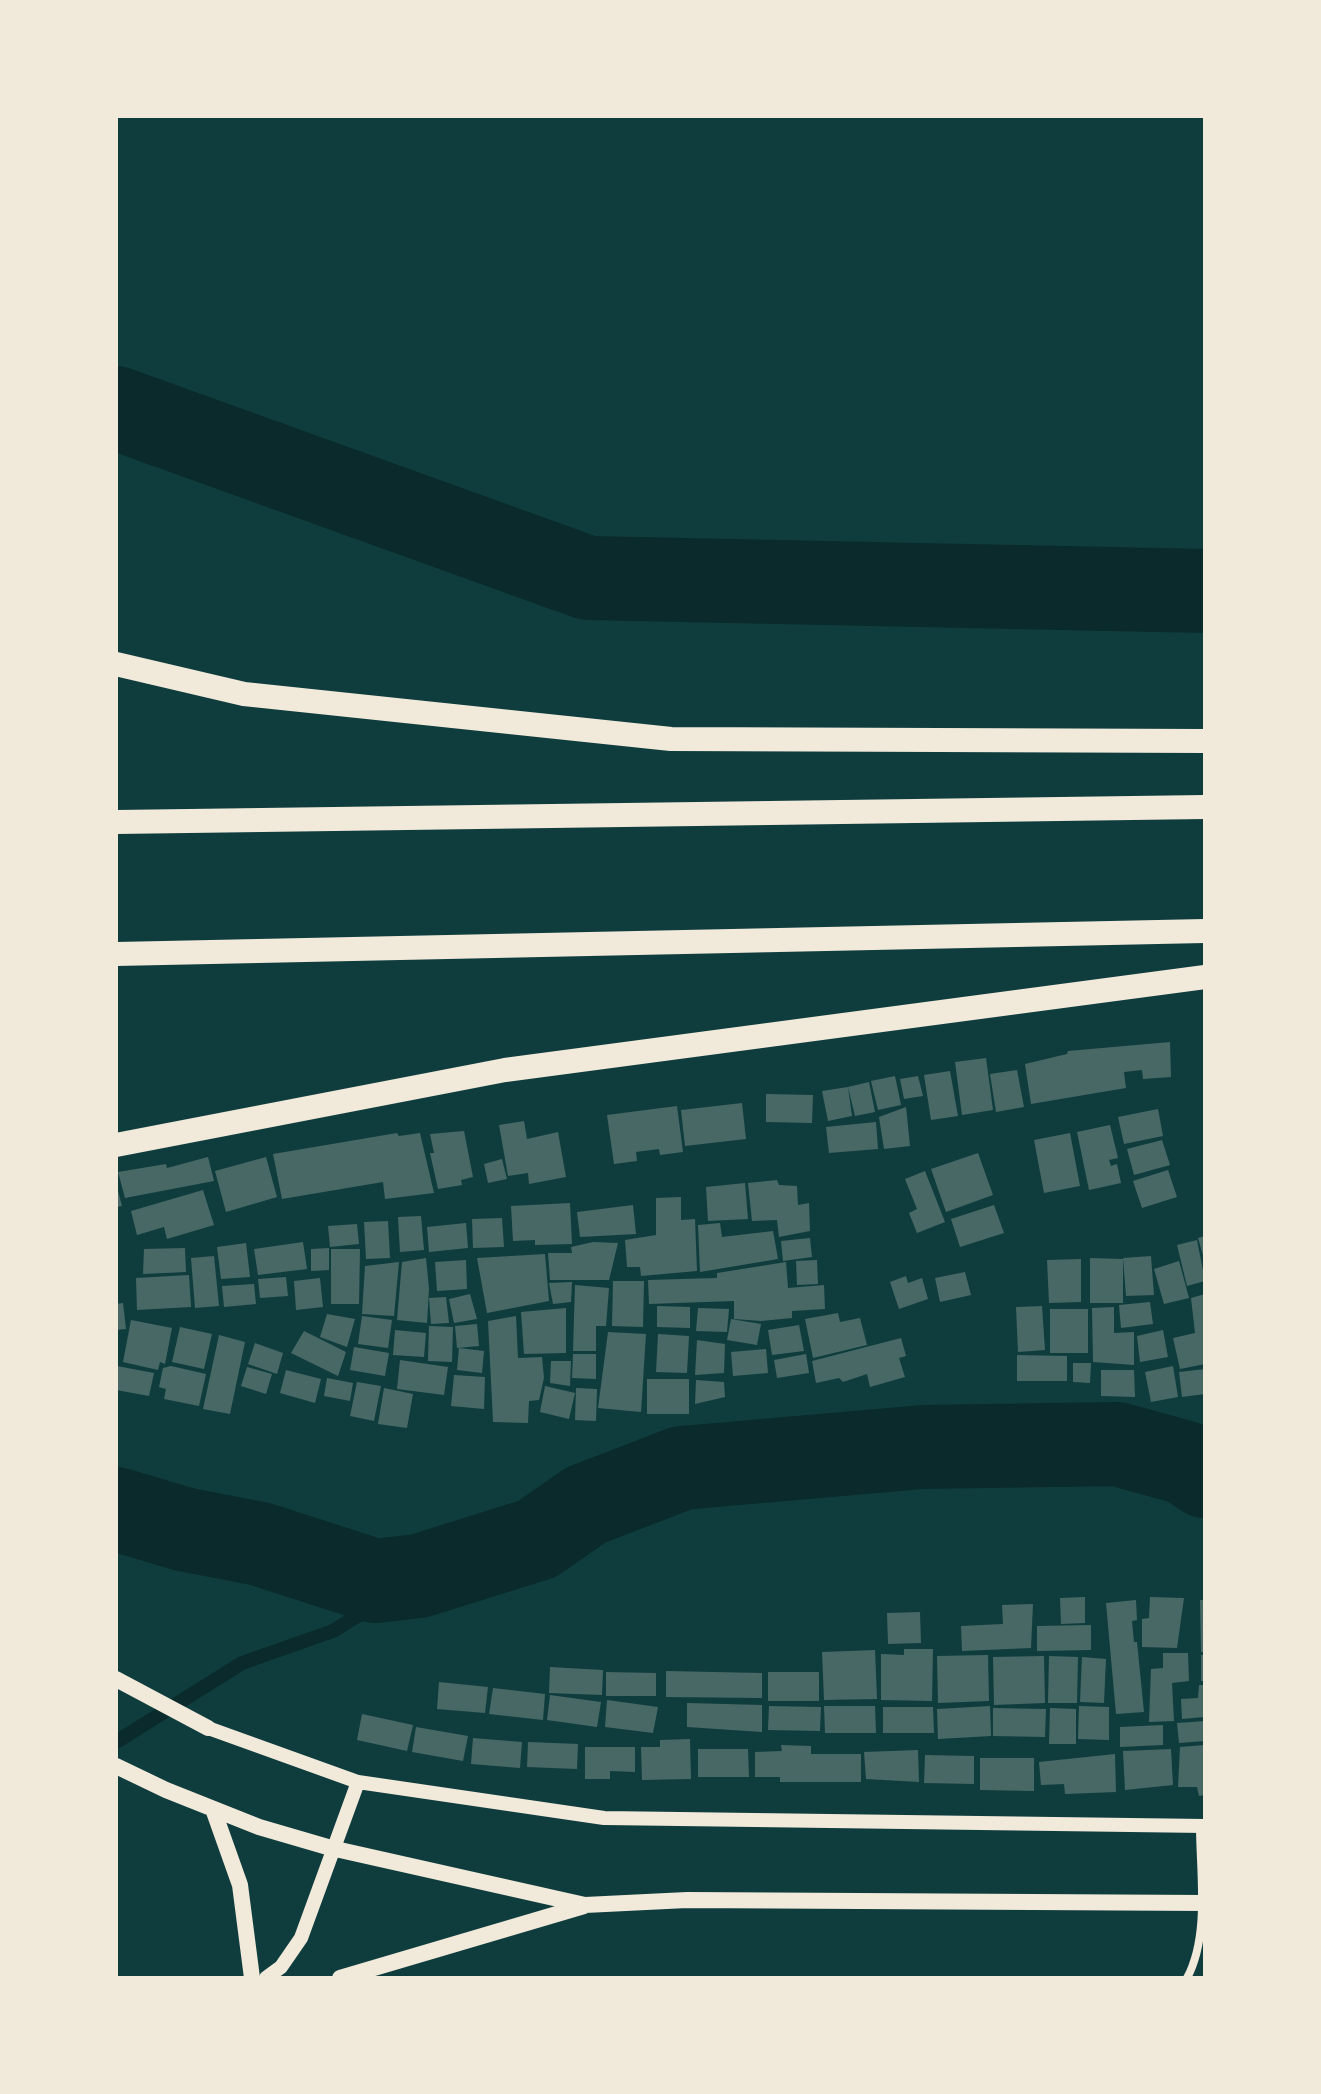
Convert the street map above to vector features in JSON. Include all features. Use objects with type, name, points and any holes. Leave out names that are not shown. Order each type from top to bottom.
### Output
[{"type":"highway","points":[[116,664],[244,694],[671,739],[1205,741]]},
{"type":"highway","points":[[116,822],[1205,807]]},
{"type":"highway","points":[[116,954],[1205,931]]},
{"type":"highway","points":[[116,1145],[505,1070],[1205,977]]},
{"type":"main road","points":[[116,1679],[208,1728]]},
{"type":"main road","points":[[116,1766],[166,1790],[259,1827],[331,1848],[585,1905]]},
{"type":"main road","points":[[213,1809],[240,1885],[252,1978]]},
{"type":"main road","points":[[340,1978],[585,1905],[687,1900],[1203,1903]]},
{"type":"street","points":[[208,1728],[358,1782],[604,1818],[1202,1826],[1203,1903],[1195,1957],[1187,1978]]},
{"type":"street","points":[[266,1978],[281,1967],[301,1938],[331,1848],[358,1782]]},
{"type":"building","points":[[1170,1042],[1171,1077],[1143,1079],[1142,1070],[1124,1072],[1126,1088],[1031,1104],[1025,1064],[1067,1054],[1068,1051]]},
{"type":"building","points":[[986,1058],[993,1110],[962,1115],[955,1062]]},
{"type":"building","points":[[1017,1070],[1024,1107],[996,1112],[990,1074]]},
{"type":"building","points":[[950,1071],[958,1116],[931,1120],[924,1075]]},
{"type":"building","points":[[895,1076],[901,1105],[878,1110],[871,1081]]},
{"type":"building","points":[[918,1076],[923,1096],[904,1099],[900,1079]]},
{"type":"building","points":[[869,1082],[875,1112],[855,1116],[848,1087]]},
{"type":"building","points":[[848,1087],[852,1116],[828,1121],[822,1091]]},
{"type":"building","points":[[766,1094],[813,1095],[812,1123],[766,1122]]},
{"type":"building","points":[[742,1103],[746,1139],[685,1146],[681,1110]]},
{"type":"building","points":[[677,1106],[683,1152],[660,1155],[659,1149],[636,1152],[637,1161],[614,1164],[607,1115]]},
{"type":"building","points":[[906,1107],[910,1146],[884,1149],[879,1117]]},
{"type":"building","points":[[1158,1109],[1163,1136],[1124,1144],[1118,1117]]},
{"type":"building","points":[[524,1121],[527,1139],[558,1132],[566,1177],[529,1184],[528,1173],[508,1176],[499,1125]]},
{"type":"building","points":[[876,1122],[878,1149],[829,1153],[826,1127]]},
{"type":"building","points":[[1110,1125],[1118,1158],[1109,1160],[1111,1166],[1117,1164],[1121,1183],[1089,1190],[1077,1132]]},
{"type":"building","points":[[464,1131],[473,1177],[461,1180],[462,1185],[438,1189],[430,1153],[434,1153],[430,1134]]},
{"type":"building","points":[[397,1133],[399,1136],[420,1133],[434,1193],[385,1199],[383,1182],[282,1199],[273,1154]]},
{"type":"building","points":[[1070,1133],[1080,1186],[1044,1193],[1034,1140]]},
{"type":"building","points":[[1162,1140],[1170,1165],[1134,1175],[1127,1149]]},
{"type":"building","points":[[978,1153],[993,1195],[946,1212],[931,1169]]},
{"type":"building","points":[[208,1157],[214,1181],[125,1198],[118,1172],[166,1164],[167,1168]]},
{"type":"building","points":[[266,1157],[277,1197],[226,1212],[215,1171]]},
{"type":"building","points":[[502,1159],[507,1179],[488,1183],[484,1164]]},
{"type":"building","points":[[1168,1170],[1177,1197],[1142,1208],[1133,1181]]},
{"type":"building","points":[[925,1171],[945,1222],[917,1233],[909,1213],[917,1209],[905,1179]]},
{"type":"building","points":[[777,1180],[779,1185],[797,1186],[798,1205],[809,1203],[810,1231],[779,1237],[777,1220],[752,1221],[748,1183]]},
{"type":"building","points":[[116,1183],[122,1206],[116,1207]]},
{"type":"building","points":[[745,1183],[748,1219],[708,1221],[706,1187]]},
{"type":"building","points":[[203,1190],[214,1225],[167,1239],[164,1227],[137,1235],[131,1211]]},
{"type":"building","points":[[681,1197],[681,1220],[695,1219],[697,1271],[641,1276],[640,1267],[627,1267],[625,1240],[656,1235],[656,1198]]},
{"type":"building","points":[[570,1203],[572,1244],[535,1245],[535,1240],[513,1241],[511,1206]]},
{"type":"building","points":[[633,1205],[636,1234],[580,1237],[577,1212]]},
{"type":"building","points":[[994,1205],[1004,1233],[960,1247],[951,1219]]},
{"type":"building","points":[[421,1216],[424,1250],[400,1252],[398,1217]]},
{"type":"building","points":[[502,1218],[504,1247],[473,1248],[472,1219]]},
{"type":"building","points":[[388,1221],[390,1258],[366,1259],[364,1222]]},
{"type":"building","points":[[466,1223],[468,1248],[429,1252],[427,1227]]},
{"type":"building","points":[[720,1223],[722,1237],[773,1231],[778,1259],[700,1272],[698,1225]]},
{"type":"building","points":[[357,1224],[359,1244],[330,1247],[328,1226]]},
{"type":"building","points":[[1205,1236],[1205,1259],[1204,1259],[1198,1238]]},
{"type":"building","points":[[810,1238],[812,1257],[783,1261],[781,1241]]},
{"type":"building","points":[[1197,1240],[1205,1281],[1187,1286],[1177,1245]]},
{"type":"building","points":[[303,1242],[307,1269],[258,1275],[254,1249]]},
{"type":"building","points":[[593,1242],[618,1243],[609,1280],[550,1280],[548,1253],[572,1253],[571,1247]]},
{"type":"building","points":[[246,1243],[250,1277],[221,1279],[217,1247]]},
{"type":"building","points":[[185,1248],[186,1272],[143,1274],[144,1249]]},
{"type":"building","points":[[329,1248],[329,1270],[311,1271],[311,1249]]},
{"type":"building","points":[[331,1249],[360,1249],[359,1304],[331,1304]]},
{"type":"building","points":[[545,1254],[549,1301],[487,1313],[477,1258]]},
{"type":"building","points":[[214,1256],[219,1306],[195,1308],[191,1258]]},
{"type":"building","points":[[1151,1256],[1154,1295],[1126,1296],[1123,1258]]},
{"type":"building","points":[[426,1258],[429,1289],[427,1323],[397,1320],[402,1262]]},
{"type":"building","points":[[1090,1258],[1123,1259],[1123,1303],[1090,1303]]},
{"type":"building","points":[[1081,1259],[1081,1302],[1049,1303],[1047,1260]]},
{"type":"building","points":[[466,1260],[467,1289],[437,1291],[435,1262]]},
{"type":"building","points":[[817,1260],[818,1284],[797,1285],[796,1261]]},
{"type":"building","points":[[1179,1261],[1189,1298],[1164,1304],[1154,1269]]},
{"type":"building","points":[[399,1262],[394,1316],[362,1314],[365,1266]]},
{"type":"building","points":[[786,1262],[788,1288],[824,1285],[825,1309],[792,1311],[792,1318],[761,1321],[734,1319],[734,1301],[649,1304],[648,1280],[717,1278],[717,1273]]},
{"type":"building","points":[[965,1272],[971,1295],[940,1302],[935,1278]]},
{"type":"building","points":[[189,1275],[191,1307],[137,1310],[136,1278]]},
{"type":"building","points":[[906,1276],[908,1283],[922,1278],[928,1299],[899,1309],[890,1282]]},
{"type":"building","points":[[286,1277],[288,1296],[260,1298],[258,1279]]},
{"type":"building","points":[[320,1278],[323,1307],[296,1310],[294,1281]]},
{"type":"building","points":[[613,1281],[644,1281],[643,1327],[612,1326]]},
{"type":"building","points":[[572,1282],[571,1302],[553,1304],[549,1283]]},
{"type":"building","points":[[254,1284],[256,1304],[224,1307],[222,1286]]},
{"type":"building","points":[[575,1285],[609,1288],[606,1326],[596,1326],[596,1351],[573,1351]]},
{"type":"building","points":[[470,1294],[477,1319],[454,1323],[449,1299]]},
{"type":"building","points":[[1205,1294],[1205,1364],[1180,1369],[1173,1338],[1195,1333],[1191,1298]]},
{"type":"building","points":[[446,1297],[449,1323],[431,1324],[429,1298]]},
{"type":"building","points":[[1150,1302],[1153,1324],[1121,1328],[1119,1305]]},
{"type":"building","points":[[123,1303],[126,1329],[116,1330],[116,1304]]},
{"type":"building","points":[[657,1306],[690,1307],[690,1328],[657,1327]]},
{"type":"building","points":[[1042,1306],[1045,1350],[1018,1352],[1016,1307]]},
{"type":"building","points":[[1114,1307],[1114,1333],[1134,1332],[1134,1365],[1093,1362],[1092,1308]]},
{"type":"building","points":[[566,1308],[566,1353],[524,1354],[521,1312]]},
{"type":"building","points":[[698,1308],[729,1309],[727,1332],[696,1331]]},
{"type":"building","points":[[1050,1309],[1088,1309],[1088,1353],[1050,1353]]},
{"type":"building","points":[[838,1313],[840,1322],[860,1318],[867,1345],[813,1358],[805,1319]]},
{"type":"building","points":[[327,1314],[355,1319],[347,1347],[320,1337]]},
{"type":"building","points":[[362,1316],[392,1320],[388,1348],[358,1344]]},
{"type":"building","points":[[516,1316],[518,1358],[542,1357],[544,1378],[539,1400],[529,1401],[528,1423],[493,1422],[488,1321]]},
{"type":"building","points":[[731,1319],[761,1324],[757,1345],[727,1340]]},
{"type":"building","points":[[131,1320],[172,1328],[165,1364],[160,1362],[158,1370],[123,1362]]},
{"type":"building","points":[[477,1324],[479,1346],[457,1348],[455,1326]]},
{"type":"building","points":[[799,1325],[804,1351],[772,1355],[768,1330]]},
{"type":"building","points":[[429,1326],[453,1327],[452,1362],[428,1361]]},
{"type":"building","points":[[180,1327],[212,1334],[204,1369],[172,1362]]},
{"type":"building","points":[[395,1330],[426,1333],[424,1357],[393,1355]]},
{"type":"building","points":[[1163,1330],[1168,1357],[1140,1362],[1137,1336]]},
{"type":"building","points":[[304,1331],[346,1352],[338,1376],[291,1353]]},
{"type":"building","points":[[608,1332],[646,1334],[641,1412],[598,1408]]},
{"type":"building","points":[[658,1334],[689,1336],[687,1373],[656,1372]]},
{"type":"building","points":[[219,1335],[245,1342],[230,1414],[203,1409]]},
{"type":"building","points":[[901,1338],[906,1356],[899,1358],[905,1377],[870,1387],[867,1374],[843,1382],[839,1378],[816,1383],[812,1361]]},
{"type":"building","points":[[697,1340],[725,1344],[724,1373],[695,1375]]},
{"type":"building","points":[[255,1343],[283,1353],[277,1374],[248,1364]]},
{"type":"building","points":[[354,1347],[389,1353],[385,1376],[350,1370]]},
{"type":"building","points":[[459,1348],[484,1351],[482,1373],[457,1370]]},
{"type":"building","points":[[766,1349],[768,1373],[733,1376],[731,1352]]},
{"type":"building","points":[[573,1354],[596,1354],[596,1379],[572,1378]]},
{"type":"building","points":[[806,1354],[809,1373],[777,1378],[774,1360]]},
{"type":"building","points":[[1017,1355],[1067,1356],[1067,1381],[1017,1381]]},
{"type":"building","points":[[400,1360],[448,1367],[444,1395],[397,1389]]},
{"type":"building","points":[[551,1361],[571,1361],[570,1386],[550,1383]]},
{"type":"building","points":[[1073,1363],[1091,1363],[1090,1383],[1073,1382]]},
{"type":"building","points":[[117,1366],[154,1373],[149,1396],[116,1390]]},
{"type":"building","points":[[171,1366],[206,1374],[199,1406],[164,1399],[166,1389],[159,1387],[163,1368]]},
{"type":"building","points":[[1173,1366],[1178,1397],[1151,1402],[1145,1372]]},
{"type":"building","points":[[247,1367],[272,1374],[266,1394],[241,1386]]},
{"type":"building","points":[[1205,1369],[1205,1394],[1182,1397],[1179,1372]]},
{"type":"building","points":[[286,1370],[321,1379],[315,1403],[280,1393]]},
{"type":"building","points":[[1101,1370],[1134,1370],[1135,1397],[1101,1396]]},
{"type":"building","points":[[454,1375],[485,1377],[484,1409],[451,1406]]},
{"type":"building","points":[[327,1378],[353,1383],[350,1401],[324,1396]]},
{"type":"building","points":[[647,1379],[689,1379],[689,1414],[647,1414]]},
{"type":"building","points":[[696,1380],[724,1382],[725,1397],[695,1404]]},
{"type":"building","points":[[357,1382],[381,1386],[374,1421],[350,1416]]},
{"type":"building","points":[[545,1386],[575,1393],[569,1419],[540,1412]]},
{"type":"building","points":[[384,1388],[413,1394],[407,1428],[378,1424]]},
{"type":"building","points":[[576,1388],[597,1389],[596,1421],[575,1420]]},
{"type":"building","points":[[1085,1597],[1085,1623],[1061,1624],[1060,1598]]},
{"type":"building","points":[[1150,1597],[1184,1598],[1177,1648],[1142,1647],[1142,1619],[1149,1618]]},
{"type":"building","points":[[1136,1600],[1137,1620],[1132,1621],[1144,1712],[1116,1714],[1106,1603]]},
{"type":"building","points":[[1200,1600],[1205,1600],[1205,1652],[1201,1652]]},
{"type":"building","points":[[1033,1604],[1031,1648],[962,1651],[961,1626],[1003,1624],[1002,1605]]},
{"type":"building","points":[[920,1612],[921,1643],[888,1644],[887,1613]]},
{"type":"building","points":[[1091,1625],[1091,1650],[1037,1651],[1037,1626]]},
{"type":"building","points":[[904,1649],[933,1649],[932,1701],[881,1700],[881,1654],[904,1655]]},
{"type":"building","points":[[875,1650],[877,1699],[824,1700],[822,1652]]},
{"type":"building","points":[[1163,1653],[1188,1653],[1189,1681],[1172,1683],[1174,1721],[1149,1722],[1151,1669],[1163,1668]]},
{"type":"building","points":[[988,1655],[989,1701],[938,1703],[937,1656]]},
{"type":"building","points":[[1201,1655],[1205,1655],[1205,1681],[1201,1681]]},
{"type":"building","points":[[1044,1656],[1045,1703],[994,1705],[993,1657]]},
{"type":"building","points":[[1049,1656],[1078,1657],[1077,1703],[1048,1703]]},
{"type":"building","points":[[1082,1657],[1106,1659],[1104,1703],[1080,1702]]},
{"type":"building","points":[[550,1667],[603,1670],[602,1695],[549,1693]]},
{"type":"building","points":[[666,1671],[762,1673],[762,1698],[666,1697]]},
{"type":"building","points":[[606,1672],[656,1673],[656,1696],[606,1696]]},
{"type":"building","points":[[768,1672],[819,1672],[819,1701],[768,1701]]},
{"type":"building","points":[[439,1682],[488,1687],[485,1713],[437,1709]]},
{"type":"building","points":[[1199,1685],[1205,1685],[1205,1717],[1182,1719],[1181,1699],[1198,1698]]},
{"type":"building","points":[[493,1688],[545,1694],[543,1720],[489,1714]]},
{"type":"building","points":[[550,1695],[601,1702],[597,1727],[547,1720]]},
{"type":"building","points":[[607,1700],[658,1707],[653,1733],[605,1727]]},
{"type":"building","points":[[687,1703],[762,1705],[762,1732],[687,1727]]},
{"type":"building","points":[[769,1706],[821,1707],[820,1731],[768,1730]]},
{"type":"building","points":[[824,1706],[875,1706],[876,1733],[825,1733]]},
{"type":"building","points":[[990,1706],[991,1736],[938,1739],[937,1709]]},
{"type":"building","points":[[1079,1706],[1109,1707],[1109,1740],[1078,1739]]},
{"type":"building","points":[[883,1707],[933,1707],[934,1733],[883,1733]]},
{"type":"building","points":[[993,1708],[1046,1709],[1045,1737],[993,1736]]},
{"type":"building","points":[[1050,1708],[1076,1709],[1076,1744],[1049,1744]]},
{"type":"building","points":[[362,1714],[413,1725],[407,1751],[357,1740]]},
{"type":"building","points":[[1205,1721],[1205,1741],[1179,1743],[1177,1723]]},
{"type":"building","points":[[1163,1725],[1163,1745],[1120,1747],[1120,1727]]},
{"type":"building","points":[[416,1727],[468,1736],[463,1761],[412,1752]]},
{"type":"building","points":[[473,1738],[522,1742],[520,1768],[471,1764]]},
{"type":"building","points":[[690,1739],[691,1779],[642,1780],[641,1747],[660,1747],[660,1740]]},
{"type":"building","points":[[528,1742],[578,1744],[577,1769],[527,1767]]},
{"type":"building","points":[[781,1745],[811,1746],[811,1754],[861,1754],[861,1782],[780,1782],[780,1777],[755,1777],[755,1752],[782,1751]]},
{"type":"building","points":[[1205,1745],[1205,1795],[1199,1796],[1197,1787],[1178,1787],[1180,1747]]},
{"type":"building","points":[[585,1747],[635,1747],[635,1772],[610,1771],[610,1779],[585,1779]]},
{"type":"building","points":[[698,1749],[748,1749],[749,1777],[698,1777]]},
{"type":"building","points":[[1171,1749],[1173,1785],[1125,1790],[1123,1751]]},
{"type":"building","points":[[918,1750],[919,1782],[866,1779],[864,1752]]},
{"type":"building","points":[[1115,1754],[1116,1792],[1065,1794],[1064,1784],[1041,1785],[1039,1762]]},
{"type":"building","points":[[925,1755],[974,1756],[974,1784],[924,1783]]},
{"type":"building","points":[[980,1758],[1034,1758],[1034,1791],[980,1790]]},
{"type":"waterway","points":[[116,408],[588,578],[1205,591]]},
{"type":"waterway","points":[[116,1509],[183,1529],[260,1544],[375,1581],[419,1576],[537,1539],[586,1505],[682,1468],[923,1447],[1117,1444],[1186,1463],[1205,1476]]},
{"type":"waterway","points":[[116,1742],[242,1663],[333,1631],[375,1605],[403,1577]]}]
